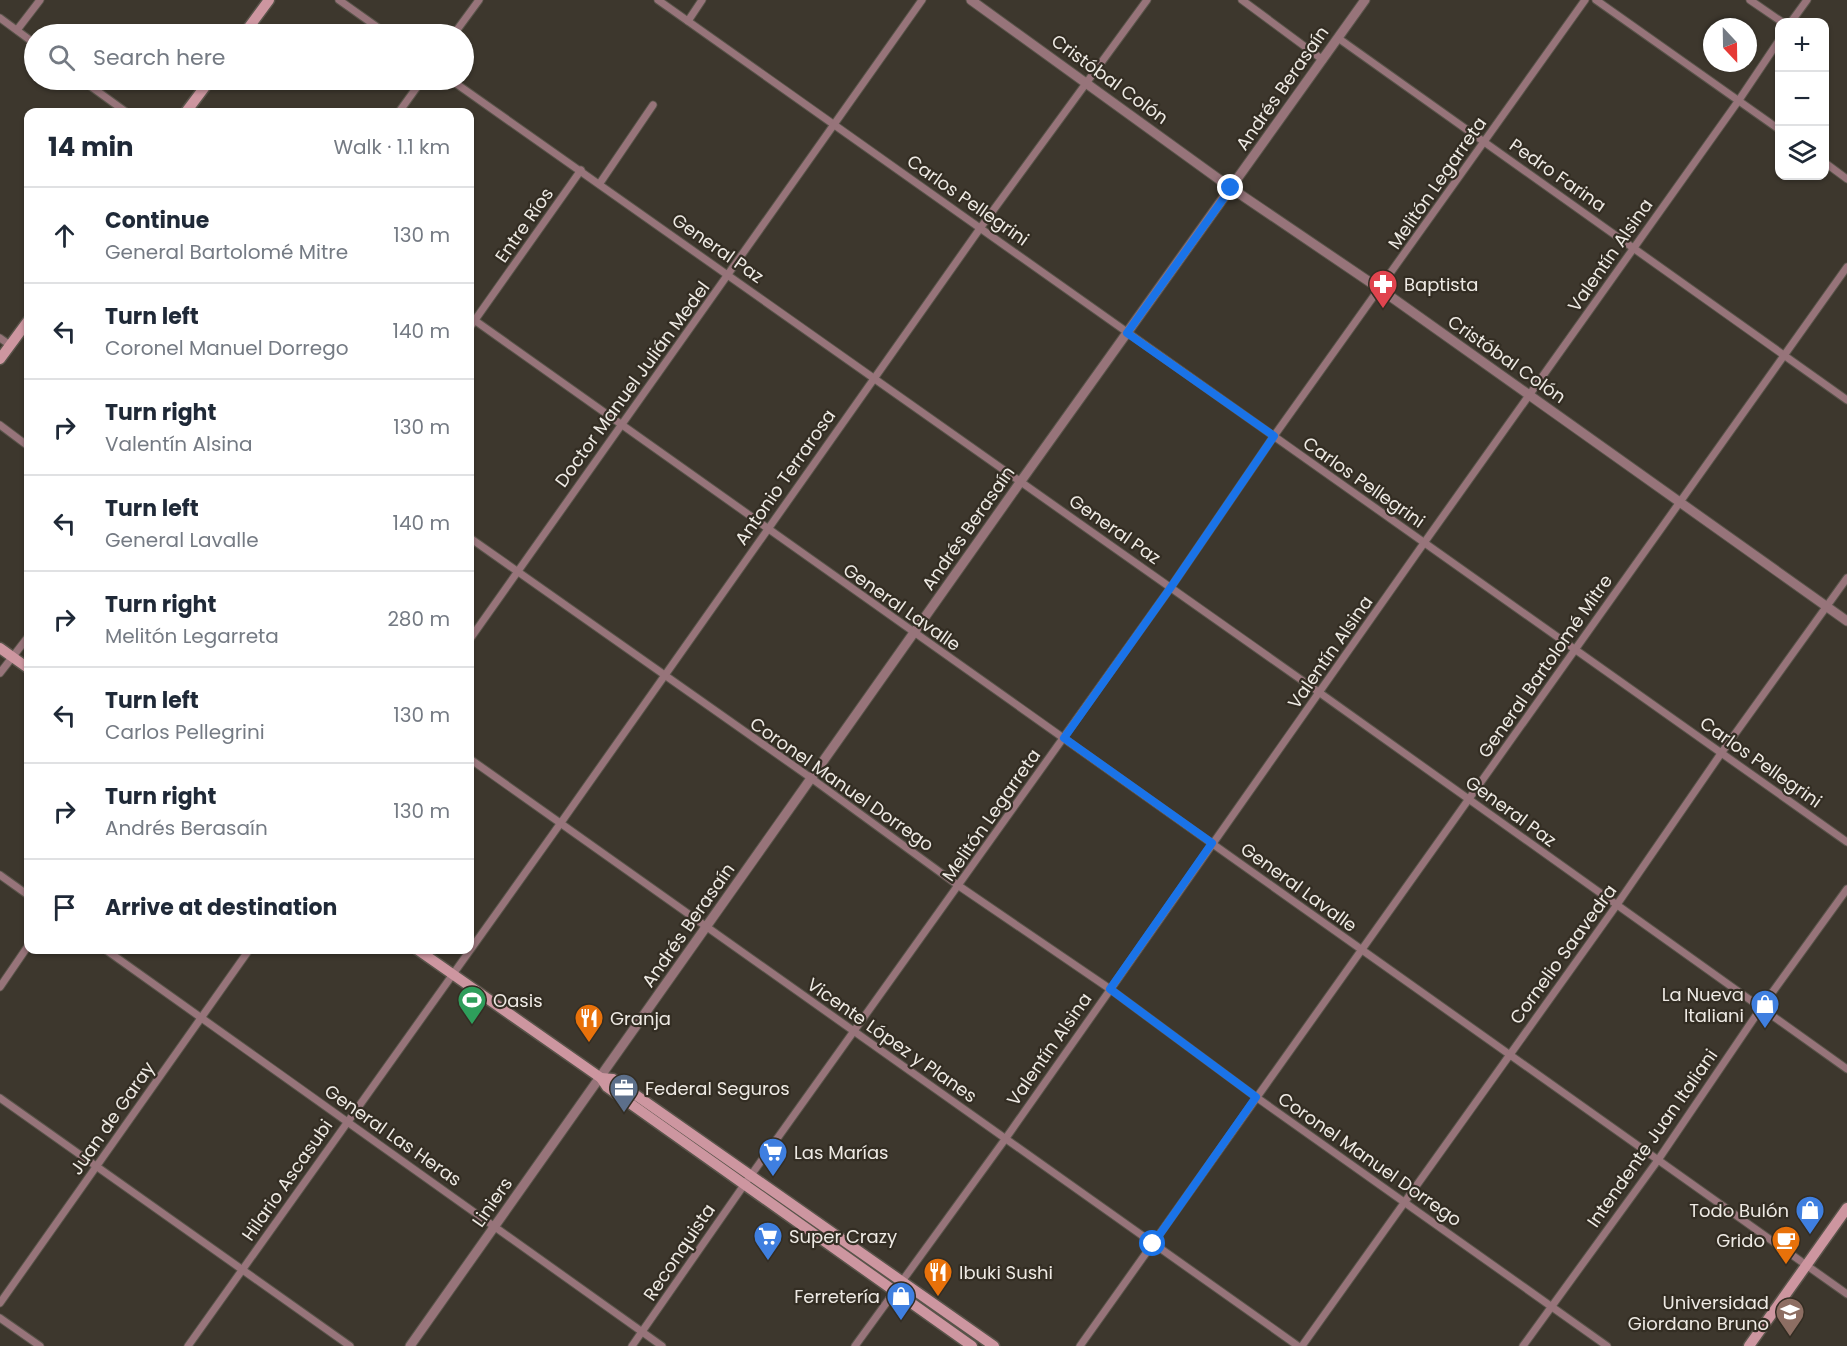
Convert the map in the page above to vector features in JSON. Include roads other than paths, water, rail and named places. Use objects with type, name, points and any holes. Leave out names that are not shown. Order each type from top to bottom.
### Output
[{"type":"main road","points":[[251,24],[269,0]]},
{"type":"main road","points":[[189,108],[202,90]]},
{"type":"main road","points":[[0,359],[24,326]]},
{"type":"main road","points":[[0,648],[24,666]]},
{"type":"main road","points":[[424,954],[601,1078],[607,1087],[972,1346]]},
{"type":"main road","points":[[601,1078],[613,1078],[994,1346]]},
{"type":"main road","points":[[1749,1346],[1847,1208]]},
{"type":"street","points":[[17,30],[40,0]]},
{"type":"street","points":[[339,0],[373,24]]},
{"type":"street","points":[[461,24],[479,0]]},
{"type":"street","name":"Carlos Pellegrini","points":[[658,0],[1847,842]]},
{"type":"street","points":[[688,21],[702,0]]},
{"type":"street","name":"Doctor Manuel Julián Medel","points":[[474,633],[922,0]]},
{"type":"street","name":"Cristóbal Colón","points":[[971,0],[1231,188],[1380,289],[1847,621]]},
{"type":"street","name":"Antonio Terrarosa","points":[[474,945],[874,377],[1147,0]]},
{"type":"street","points":[[1242,0],[1323,60]]},
{"type":"street","name":"Andrés Berasaín","points":[[601,1078],[811,778],[1365,0]]},
{"type":"street","name":"Melitón Legarreta","points":[[752,1175],[1585,0]]},
{"type":"street","points":[[1596,0],[1775,127]]},
{"type":"street","points":[[1750,0],[1776,18]]},
{"type":"street","points":[[1794,18],[1807,0]]},
{"type":"street","points":[[0,18],[24,35]]},
{"type":"street","name":"Pedro Farina","points":[[1338,38],[1847,400]]},
{"type":"street","name":"Valentín Alsina","points":[[855,1346],[1006,1138],[1212,843],[1739,100],[1775,45]]},
{"type":"street","points":[[96,90],[120,108]]},
{"type":"street","points":[[402,108],[415,90]]},
{"type":"street","name":"General Paz","points":[[465,90],[1171,587],[1847,1069]]},
{"type":"street","points":[[600,183],[653,105]]},
{"type":"street","points":[[1829,166],[1847,179]]},
{"type":"street","name":"Entre Ríos","points":[[474,318],[581,170]]},
{"type":"street","name":"General Bartolomé Mitre","points":[[1080,1346],[1847,267]]},
{"type":"street","name":"General Lavalle","points":[[474,324],[1064,738],[1847,1294]]},
{"type":"street","points":[[0,338],[10,345]]},
{"type":"street","points":[[0,425],[24,443]]},
{"type":"street","name":"Coronel Manuel Dorrego","points":[[474,541],[811,778],[959,886],[1110,989],[1256,1097],[1607,1346]]},
{"type":"street","name":"Cornelio Saavedra","points":[[1300,1346],[1616,906],[1847,578]]},
{"type":"street","points":[[0,673],[24,642]]},
{"type":"street","name":"Vicente López y Planes","points":[[474,762],[1300,1346]]},
{"type":"street","points":[[0,876],[24,892]]},
{"type":"street","name":"Intendente Juan Italiani","points":[[1523,1346],[1658,1160],[1761,1008],[1847,889]]},
{"type":"street","points":[[0,987],[24,952]]},
{"type":"street","name":"General Las Heras","points":[[112,954],[662,1346]]},
{"type":"street","name":"Juan de Garay","points":[[0,1303],[200,1016],[246,954]]},
{"type":"street","name":"Antonio Terrarosa","points":[[453,974],[467,954]]},
{"type":"street","name":"Hilario Ascasubi","points":[[188,1346],[453,974]]},
{"type":"street","name":"Liniers","points":[[410,1346],[601,1078]]},
{"type":"street","points":[[0,1098],[350,1346]]},
{"type":"street","name":"Reconquista","points":[[632,1346],[752,1175]]},
{"type":"street","points":[[0,1318],[40,1346]]},
{"type":"place","name":"Baptista","points":[[1383,310]]},
{"type":"place","name":"Oasis","points":[[472,1026]]},
{"type":"place","name":"La Nueva Italiani","points":[[1765,1030]]},
{"type":"place","name":"Granja","points":[[589,1044]]},
{"type":"place","name":"Federal Seguros","points":[[624,1114]]},
{"type":"place","name":"Las Marías","points":[[773,1178]]},
{"type":"place","name":"Todo Bulón","points":[[1810,1236]]},
{"type":"place","name":"Super Crazy","points":[[768,1262]]},
{"type":"place","name":"Grido","points":[[1786,1266]]},
{"type":"place","name":"Ibuki Sushi","points":[[938,1298]]},
{"type":"place","name":"Ferretería","points":[[901,1322]]},
{"type":"place","name":"Universidad Giordano Bruno","points":[[1790,1338]]}]
